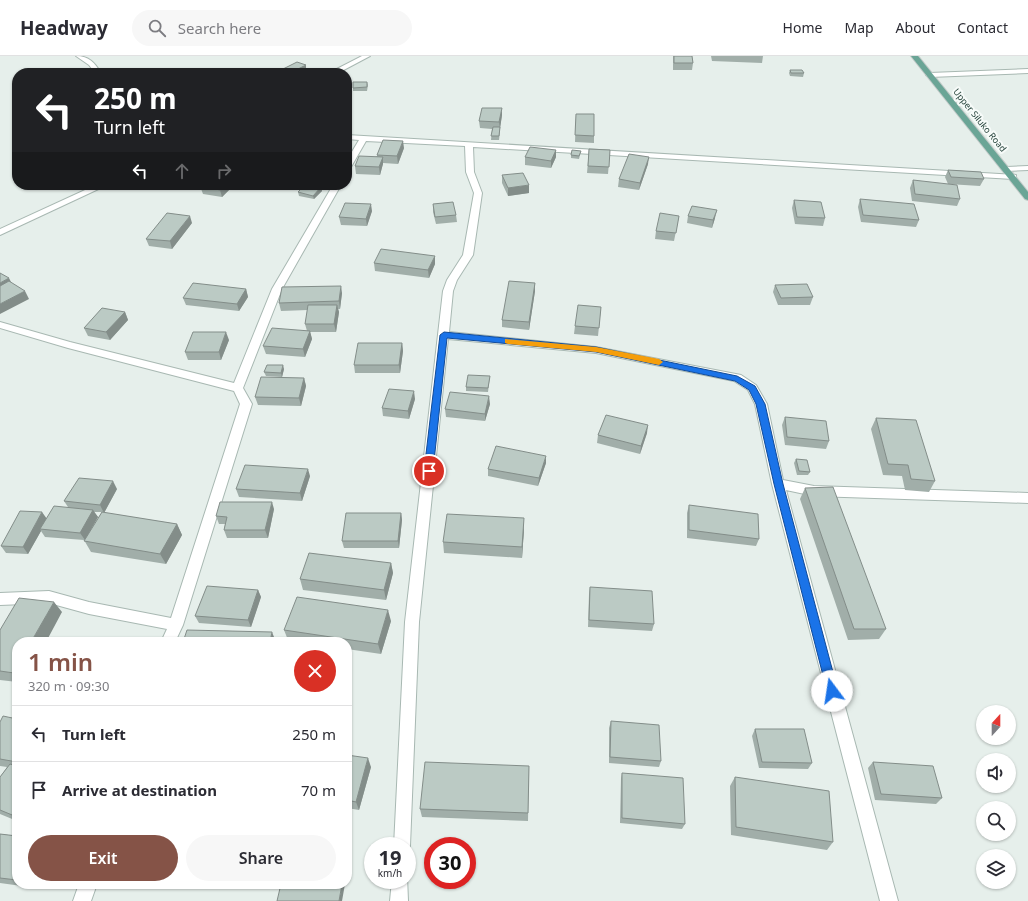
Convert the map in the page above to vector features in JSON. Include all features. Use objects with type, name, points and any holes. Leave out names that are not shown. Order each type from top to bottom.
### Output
[{"type":"main road","name":"Upper Siluko Road","points":[[914,56],[1007,169],[1028,197]]},
{"type":"street","points":[[79,56],[92,64],[95,68]]},
{"type":"street","points":[[342,68],[367,56]]},
{"type":"street","points":[[930,75],[1028,71]]},
{"type":"street","points":[[352,137],[1013,177]]},
{"type":"street","points":[[352,158],[364,138]]},
{"type":"street","points":[[402,837],[412,622],[448,291],[452,280],[468,255],[478,193],[477,184],[471,176],[469,168],[469,144]]},
{"type":"street","points":[[1007,169],[1028,168]]},
{"type":"street","points":[[0,232],[92,190]]},
{"type":"street","points":[[170,637],[176,625],[246,404],[238,388],[277,289],[334,190]]},
{"type":"street","points":[[0,325],[68,345],[238,388]]},
{"type":"street","points":[[444,335],[596,350],[737,378],[752,388],[761,404],[778,484],[889,901]]},
{"type":"street","points":[[778,484],[814,491],[1028,498]]},
{"type":"street","points":[[0,599],[49,597],[89,608],[176,625]]},
{"type":"street","points":[[82,901],[86,889]]},
{"type":"street","points":[[399,901],[400,889]]},
{"type":"building","points":[[674,56],[692,56],[693,63],[674,63]]},
{"type":"building","points":[[297,62],[306,65],[300,68],[285,68]]},
{"type":"building","points":[[790,70],[802,70],[804,73],[791,73]]},
{"type":"building","points":[[353,82],[367,82],[367,87],[353,88]]},
{"type":"building","points":[[482,108],[502,108],[499,122],[479,121]]},
{"type":"building","points":[[576,114],[594,114],[594,136],[575,135]]},
{"type":"building","points":[[493,127],[500,127],[499,136],[491,136]]},
{"type":"building","points":[[383,140],[403,141],[397,156],[377,155]]},
{"type":"building","points":[[530,147],[556,150],[551,161],[525,157]]},
{"type":"building","points":[[589,149],[610,150],[609,167],[588,166]]},
{"type":"building","points":[[572,150],[581,151],[579,156],[571,155]]},
{"type":"building","points":[[629,154],[649,157],[640,183],[619,179]]},
{"type":"building","points":[[359,156],[383,157],[379,167],[355,166]]},
{"type":"building","points":[[948,170],[981,172],[984,179],[951,177]]},
{"type":"building","points":[[523,173],[529,185],[508,188],[502,175]]},
{"type":"building","points":[[913,180],[957,185],[960,199],[915,194]]},
{"type":"building","points":[[300,190],[318,190],[313,196],[298,192]]},
{"type":"building","points":[[860,199],[914,204],[919,220],[863,215]]},
{"type":"building","points":[[794,200],[821,202],[825,218],[797,217]]},
{"type":"building","points":[[453,202],[456,215],[435,217],[433,204]]},
{"type":"building","points":[[345,203],[371,204],[366,219],[339,217]]},
{"type":"building","points":[[692,206],[717,210],[713,220],[688,216]]},
{"type":"building","points":[[167,213],[190,216],[170,241],[146,239]]},
{"type":"building","points":[[660,213],[679,216],[676,233],[656,231]]},
{"type":"building","points":[[381,249],[435,256],[428,270],[374,263]]},
{"type":"building","points":[[0,273],[9,278],[0,283]]},
{"type":"building","points":[[9,281],[25,291],[0,304],[0,286]]},
{"type":"building","points":[[509,281],[535,283],[529,322],[502,320]]},
{"type":"building","points":[[193,283],[246,289],[237,304],[183,298]]},
{"type":"building","points":[[807,284],[813,297],[781,298],[775,285]]},
{"type":"building","points":[[341,286],[339,301],[279,303],[282,287]]},
{"type":"building","points":[[308,305],[337,305],[334,324],[305,324]]},
{"type":"building","points":[[578,305],[601,307],[599,328],[575,326]]},
{"type":"building","points":[[102,308],[125,312],[106,332],[84,328]]},
{"type":"building","points":[[272,328],[310,331],[303,349],[263,346]]},
{"type":"building","points":[[193,332],[226,332],[219,352],[185,352]]},
{"type":"building","points":[[358,343],[402,343],[399,365],[354,365]]},
{"type":"building","points":[[267,365],[283,365],[281,373],[264,372]]},
{"type":"building","points":[[468,375],[490,376],[488,388],[466,387]]},
{"type":"building","points":[[261,377],[304,378],[299,398],[255,397]]},
{"type":"building","points":[[389,389],[414,391],[408,411],[382,408]]},
{"type":"building","points":[[450,392],[489,396],[485,414],[445,409]]},
{"type":"building","points":[[606,415],[648,425],[641,446],[598,435]]},
{"type":"building","points":[[785,417],[826,421],[829,441],[787,437]]},
{"type":"building","points":[[876,418],[916,420],[935,481],[911,479],[908,465],[888,464]]},
{"type":"building","points":[[496,446],[546,456],[539,478],[488,469]]},
{"type":"building","points":[[796,459],[807,460],[810,472],[799,471]]},
{"type":"building","points":[[245,465],[308,469],[300,493],[236,489]]},
{"type":"building","points":[[79,478],[113,481],[100,505],[64,501]]},
{"type":"building","points":[[833,487],[886,629],[854,629],[805,488]]},
{"type":"building","points":[[220,502],[272,502],[265,530],[224,530],[227,517],[216,516]]},
{"type":"building","points":[[689,505],[758,514],[759,539],[689,530]]},
{"type":"building","points":[[54,506],[93,510],[80,533],[40,529]]},
{"type":"building","points":[[20,511],[42,512],[23,547],[1,546]]},
{"type":"building","points":[[102,512],[177,524],[160,554],[84,541]]},
{"type":"building","points":[[346,513],[401,513],[398,541],[342,541]]},
{"type":"building","points":[[447,514],[524,518],[522,547],[443,542]]},
{"type":"building","points":[[309,553],[391,563],[384,590],[300,579]]},
{"type":"building","points":[[207,586],[258,590],[248,620],[195,616]]},
{"type":"building","points":[[590,587],[652,591],[654,624],[589,620]]},
{"type":"building","points":[[297,597],[388,610],[378,644],[352,640],[352,637],[331,637],[284,630]]},
{"type":"building","points":[[19,598],[54,602],[34,637],[12,637],[12,673],[0,671],[0,630]]},
{"type":"building","points":[[187,630],[272,632],[271,637],[185,637]]},
{"type":"building","points":[[3,716],[12,718],[12,761],[0,759],[0,722]]},
{"type":"building","points":[[611,721],[659,725],[661,761],[610,757]]},
{"type":"building","points":[[755,729],[804,729],[812,763],[762,762]]},
{"type":"building","points":[[352,756],[368,758],[356,802],[352,801]]},
{"type":"building","points":[[425,762],[529,766],[528,813],[420,809]]},
{"type":"building","points":[[873,762],[933,766],[942,798],[881,794]]},
{"type":"building","points":[[10,764],[12,765],[12,815],[0,810],[0,777]]},
{"type":"building","points":[[622,773],[683,778],[685,824],[622,818]]},
{"type":"building","points":[[735,777],[829,791],[833,842],[736,827]]},
{"type":"building","points":[[0,834],[12,835],[12,879],[0,878]]},
{"type":"building","points":[[280,889],[341,889],[339,901],[277,901]]},
{"type":"slow traffic","points":[[508,341],[596,350],[659,362]]},
{"type":"route","points":[[429,471],[444,335],[596,350],[737,378],[752,388],[761,404],[778,484],[832,691]]}]
